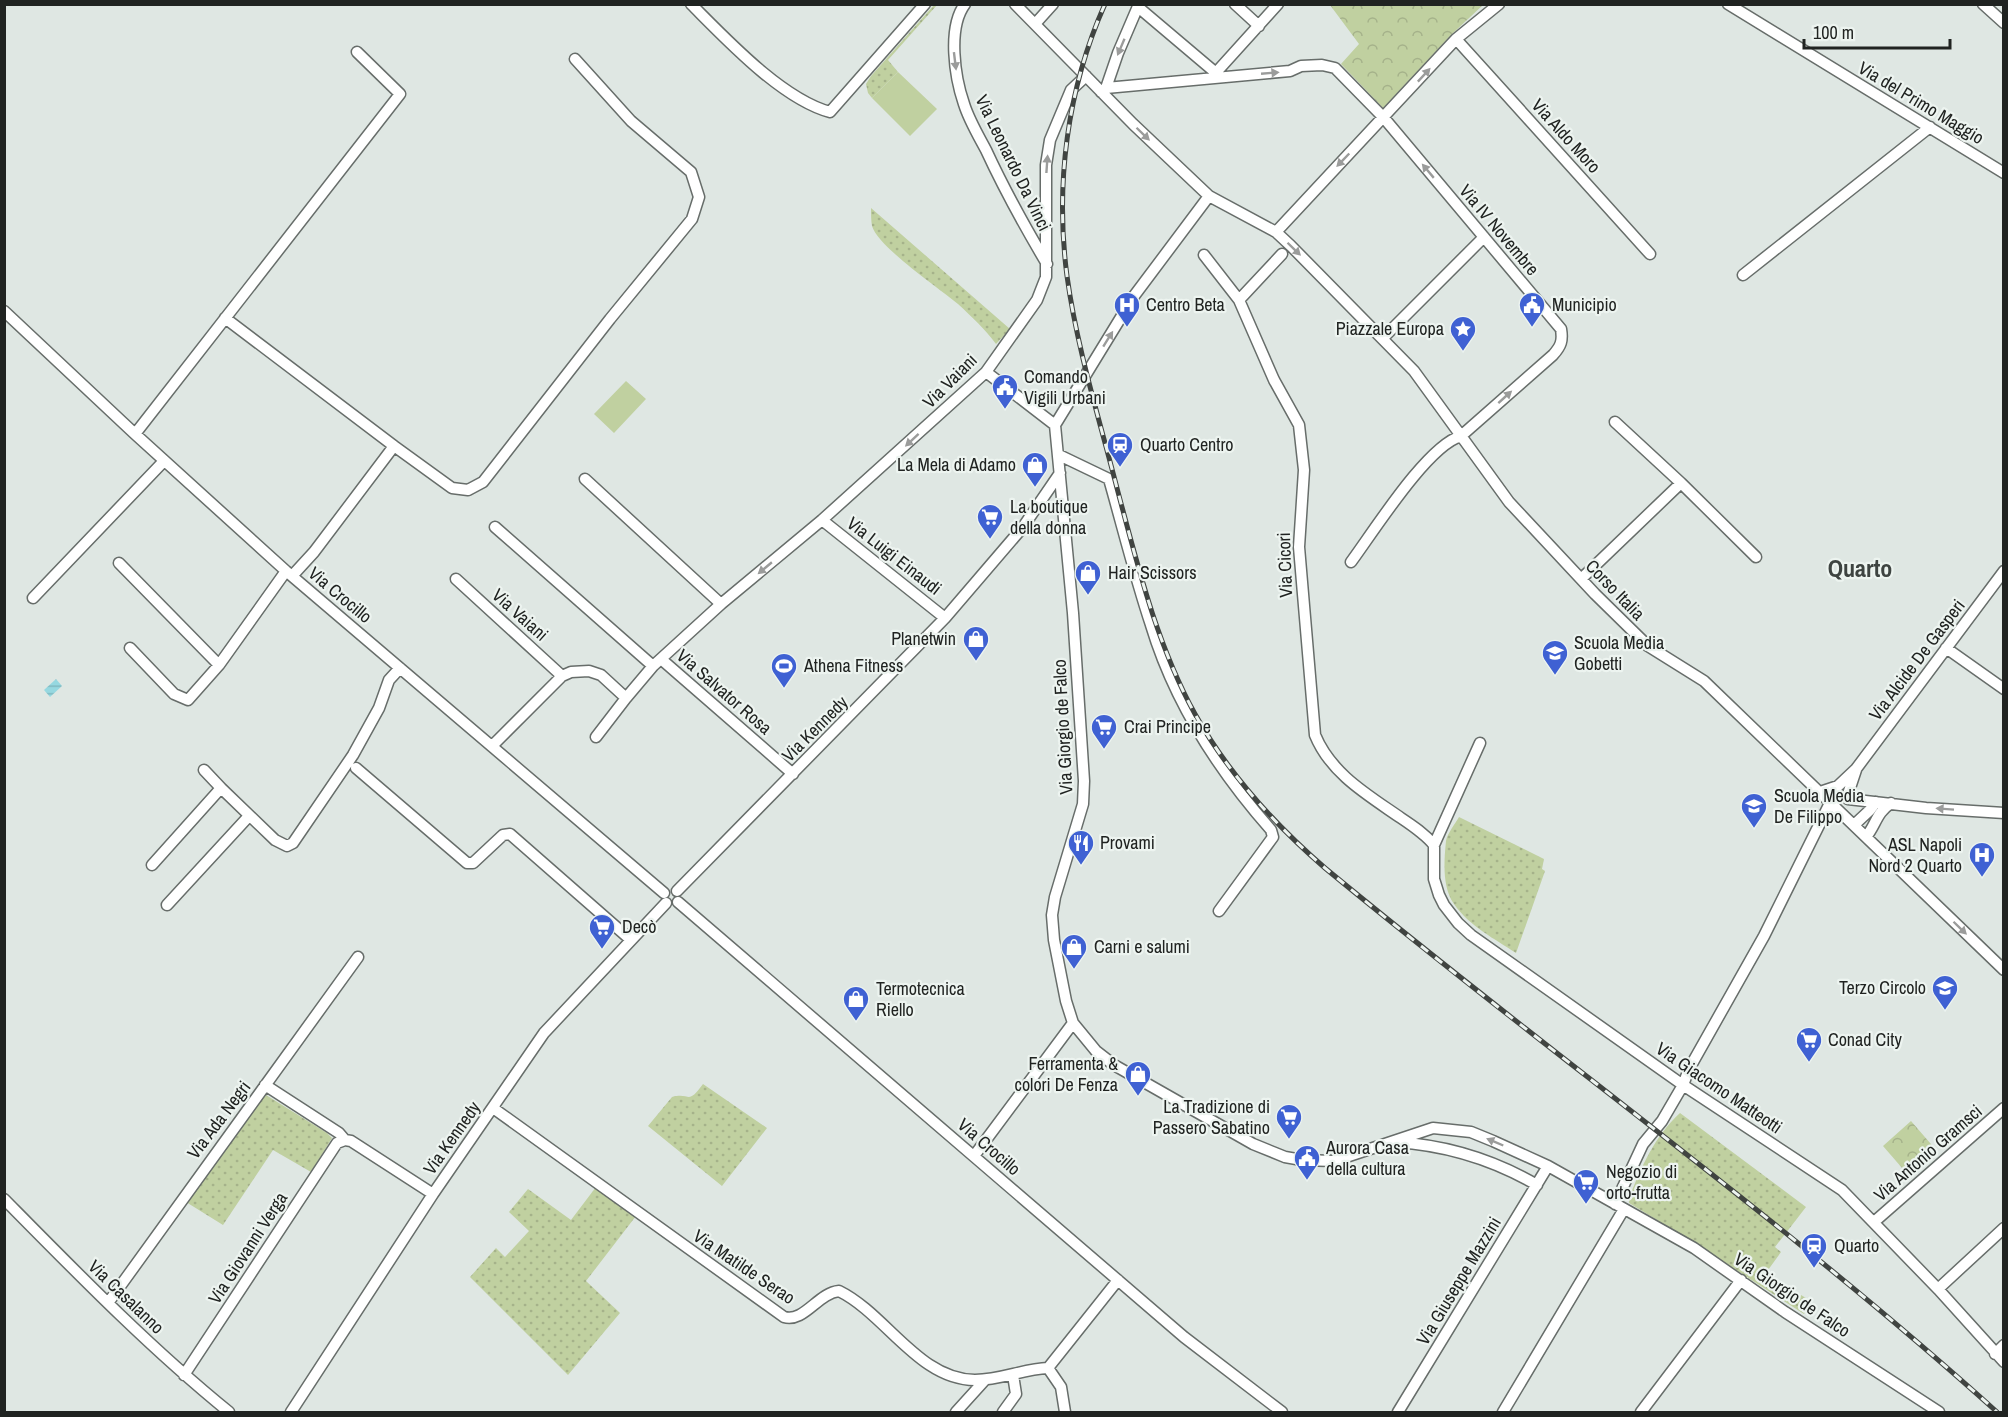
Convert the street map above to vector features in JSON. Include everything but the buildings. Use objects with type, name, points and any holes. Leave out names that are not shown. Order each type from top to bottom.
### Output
[{"type":"street","points":[[691,4],[771,78],[815,108],[830,112],[925,4]]},
{"type":"street","name":"Via Leonardo Da Vinci","points":[[965,4],[958,20],[954,50],[957,79],[964,106],[995,170],[1047,264]]},
{"type":"street","name":"Corso Italia","points":[[1015,4],[1209,196],[1276,232],[1383,338],[1422,381],[1509,502],[1581,579],[1648,646],[1704,681],[2004,970]]},
{"type":"street","points":[[1035,24],[1053,4]]},
{"type":"street","points":[[1235,4],[1259,26]]},
{"type":"street","points":[[1104,90],[1139,6],[1214,75],[1278,4]]},
{"type":"street","points":[[1276,232],[1456,39],[1499,4]]},
{"type":"street","name":"Via del Primo Maggio","points":[[1728,4],[2004,173]]},
{"type":"street","points":[[1983,4],[1988,11],[2004,23]]},
{"type":"street","name":"Via Aldo Moro","points":[[1456,39],[1650,254]]},
{"type":"street","points":[[135,434],[400,94],[357,52]]},
{"type":"street","points":[[225,318],[452,488],[468,490],[478,486],[692,219],[699,197],[691,172],[631,121],[575,59]]},
{"type":"street","name":"Via IV Novembre","points":[[1104,90],[1214,75],[1290,71],[1301,66],[1322,65],[1335,68],[1384,118],[1561,329],[1563,339],[1560,348],[1461,436],[1452,439],[1420,469],[1351,562]]},
{"type":"street","name":"Via Vaiani","points":[[596,737],[657,662],[720,604],[822,520],[986,372],[1037,300],[1047,277],[1046,165],[1050,140],[1071,90],[1086,76]]},
{"type":"street","points":[[1743,275],[1930,127]]},
{"type":"street","points":[[986,372],[1055,425],[1134,296],[1209,196]]},
{"type":"street","points":[[1383,338],[1484,237]]},
{"type":"street","points":[[1239,300],[1282,254]]},
{"type":"street","name":"Via Cicori","points":[[1204,255],[1239,300],[1274,380],[1299,425],[1304,470],[1299,547],[1315,735],[1321,749],[1343,776],[1420,831],[1434,844]]},
{"type":"street","name":"Via Crocillo","points":[[4,311],[164,461],[289,573],[492,746],[665,898]]},
{"type":"street","points":[[1616,422],[1756,557]]},
{"type":"street","name":"Via Giorgio de Falco","points":[[1055,425],[1072,613],[1084,792],[1083,804],[1062,870],[1052,915],[1059,969],[1073,1023],[1096,1052],[1128,1075],[1253,1144],[1286,1157],[1334,1161],[1433,1128],[1471,1132],[1548,1166],[1694,1248],[1785,1312],[1939,1413]]},
{"type":"street","points":[[129,648],[174,694],[184,700],[192,698],[289,573],[314,552],[394,446]]},
{"type":"street","points":[[1059,454],[1109,479],[1151,626],[1173,681],[1190,715],[1228,777],[1271,830],[1273,837],[1219,911]]},
{"type":"street","points":[[33,598],[164,461]]},
{"type":"street","name":"Via Kennedy","points":[[677,891],[945,618],[1023,527],[1060,473]]},
{"type":"street","points":[[585,479],[720,604]]},
{"type":"street","points":[[1581,579],[1681,483]]},
{"type":"street","name":"Via Luigi Einaudi","points":[[822,520],[945,618]]},
{"type":"street","points":[[495,526],[657,662]]},
{"type":"street","points":[[119,563],[219,665]]},
{"type":"street","name":"Via Alcide De Gasperi","points":[[1834,788],[1856,769],[2004,571]]},
{"type":"street","name":"Via Vaiani","points":[[456,579],[562,676]]},
{"type":"street","points":[[1946,648],[2004,689]]},
{"type":"street","name":"Via Salvator Rosa","points":[[657,662],[793,774]]},
{"type":"street","points":[[204,770],[275,840],[287,846],[293,843],[353,756],[390,680],[400,668]]},
{"type":"street","points":[[492,746],[562,676],[578,670],[597,673],[606,678],[626,698]]},
{"type":"street","points":[[1434,844],[1480,743]]},
{"type":"street","points":[[356,768],[467,863],[472,863],[502,835],[510,834],[631,940]]},
{"type":"street","name":"Via Alcide De Gasperi","points":[[1848,796],[1856,769]]},
{"type":"street","points":[[152,865],[220,788]]},
{"type":"street","points":[[1503,1413],[1619,1206],[1644,1144],[1683,1085],[1689,1069],[1764,936],[1830,803],[1828,796],[1834,788]]},
{"type":"street","points":[[1817,790],[1834,788],[1846,790],[1848,796]]},
{"type":"street","points":[[1848,796],[1891,804],[2004,813]]},
{"type":"street","points":[[1830,803],[1841,806],[1848,796]]},
{"type":"street","points":[[1854,825],[1876,802]]},
{"type":"street","points":[[1866,837],[1874,821],[1884,808],[1891,804]]},
{"type":"street","points":[[167,905],[249,816]]},
{"type":"street","name":"Via Giacomo Matteotti","points":[[1434,844],[1434,879],[1444,905],[1471,935],[1683,1085],[1842,1190],[1938,1289],[1999,1358]]},
{"type":"street","points":[[671,888],[677,891],[680,897],[674,905],[665,898],[671,888]]},
{"type":"street","name":"Via Kennedy","points":[[291,1413],[433,1194],[544,1033],[631,940],[665,898]]},
{"type":"street","name":"Via Crocillo","points":[[678,902],[1184,1336],[1282,1413]]},
{"type":"street","name":"Via Ada Negri","points":[[108,1303],[357,957]]},
{"type":"street","points":[[974,1156],[1073,1023]]},
{"type":"street","points":[[265,1085],[339,1133],[343,1140],[351,1141],[433,1194]]},
{"type":"street","name":"Via Matilde Serao","points":[[493,1108],[784,1317],[790,1319],[797,1317],[822,1297],[839,1291],[865,1309],[899,1340],[941,1372],[958,1378],[985,1380],[1013,1375],[1028,1369],[1048,1368]]},
{"type":"street","name":"Via Antonio Gramsci","points":[[1874,1222],[2004,1108]]},
{"type":"street","points":[[1424,1130],[1422,1137],[1425,1145]]},
{"type":"street","name":"Via Giovanni Verga","points":[[184,1375],[337,1143],[343,1140]]},
{"type":"street","name":"Via Giorgio de Falco","points":[[1392,1142],[1425,1145],[1497,1164],[1537,1185]]},
{"type":"street","name":"Via Giuseppe Mazzini","points":[[1398,1413],[1548,1166]]},
{"type":"street","name":"Via Casalanno","points":[[4,1199],[108,1303],[184,1375],[229,1413]]},
{"type":"street","points":[[1938,1289],[2004,1228]]},
{"type":"street","points":[[1065,1413],[1061,1387],[1048,1368],[1118,1280]]},
{"type":"street","points":[[1641,1413],[1741,1280]]},
{"type":"street","points":[[1999,1358],[2004,1345]]},
{"type":"street","points":[[1003,1413],[1016,1394],[1013,1375]]},
{"type":"street","points":[[956,1413],[985,1380]]},
{"type":"green space","points":[[934,5],[937,5],[888,60],[898,72],[872,98],[866,84],[871,76]]},
{"type":"green space","points":[[1330,5],[1483,5],[1452,34],[1383,108],[1341,64],[1359,44]]},
{"type":"green space","points":[[898,72],[937,109],[910,136],[872,98]]},
{"type":"green space","points":[[871,208],[1010,329],[996,344],[958,304],[885,245],[872,226]]},
{"type":"green space","points":[[626,381],[646,399],[614,433],[594,414]]},
{"type":"green space","points":[[1459,817],[1544,859],[1542,869],[1545,871],[1516,953],[1491,937],[1460,912],[1447,890],[1446,841]]},
{"type":"green space","points":[[703,1084],[767,1128],[722,1186],[648,1126],[672,1097],[694,1095]]},
{"type":"green space","points":[[262,1095],[266,1095],[332,1138],[311,1172],[273,1150],[223,1225],[186,1202]]},
{"type":"green space","points":[[1680,1113],[1806,1207],[1775,1247],[1781,1252],[1763,1277],[1796,1301],[1801,1295],[1811,1301],[1804,1314],[1629,1203],[1629,1198],[1650,1152],[1663,1132]]},
{"type":"green space","points":[[1911,1121],[1937,1151],[1909,1176],[1883,1146]]},
{"type":"green space","points":[[596,1187],[636,1216],[586,1281],[620,1313],[568,1375],[470,1277],[496,1248],[505,1257],[529,1231],[509,1212],[528,1189],[571,1220]]},
{"type":"water","points":[[56,679],[62,686],[50,697],[44,690]]},
{"type":"railway","points":[[1105,4],[1081,70],[1067,138],[1063,207],[1067,276],[1090,385],[1150,605],[1170,661],[1208,736],[1253,796],[1287,833],[1325,868],[1833,1271],[1997,1412]]},
{"type":"place","name":"Centro Beta","points":[[1127,328]]},
{"type":"place","name":"Municipio","points":[[1532,328]]},
{"type":"place","name":"Piazzale Europa","points":[[1463,352]]},
{"type":"place","name":"Comando Vigili Urbani","points":[[1005,410]]},
{"type":"place","name":"Quarto Centro","points":[[1120,468]]},
{"type":"place","name":"La Mela di Adamo","points":[[1035,488]]},
{"type":"place","name":"La boutique della donna","points":[[990,540]]},
{"type":"place","name":"Hair Scissors","points":[[1088,596]]},
{"type":"place","name":"Planetwin","points":[[976,662]]},
{"type":"place","name":"Scuola Media Gobetti","points":[[1555,676]]},
{"type":"place","name":"Athena Fitness","points":[[784,689]]},
{"type":"place","name":"Crai Principe","points":[[1104,750]]},
{"type":"place","name":"Scuola Media De Filippo","points":[[1754,829]]},
{"type":"place","name":"Provami","points":[[1081,866]]},
{"type":"place","name":"ASL Napoli Nord 2 Quarto","points":[[1982,878]]},
{"type":"place","name":"Decò","points":[[602,950]]},
{"type":"place","name":"Carni e salumi","points":[[1074,970]]},
{"type":"place","name":"Terzo Circolo","points":[[1945,1011]]},
{"type":"place","name":"Termotecnica Riello","points":[[856,1022]]},
{"type":"place","name":"Conad City","points":[[1809,1063]]},
{"type":"place","name":"Ferramenta & colori De Fenza","points":[[1138,1097]]},
{"type":"place","name":"La Tradizione di Passero Sabatino","points":[[1289,1140]]},
{"type":"place","name":"Aurora Casa della cultura","points":[[1307,1181]]},
{"type":"place","name":"Negozio di orto-frutta","points":[[1586,1205]]},
{"type":"place","name":"Quarto","points":[[1814,1269]]},
{"type":"district","name":"Quarto","points":[[1860,569]]}]
